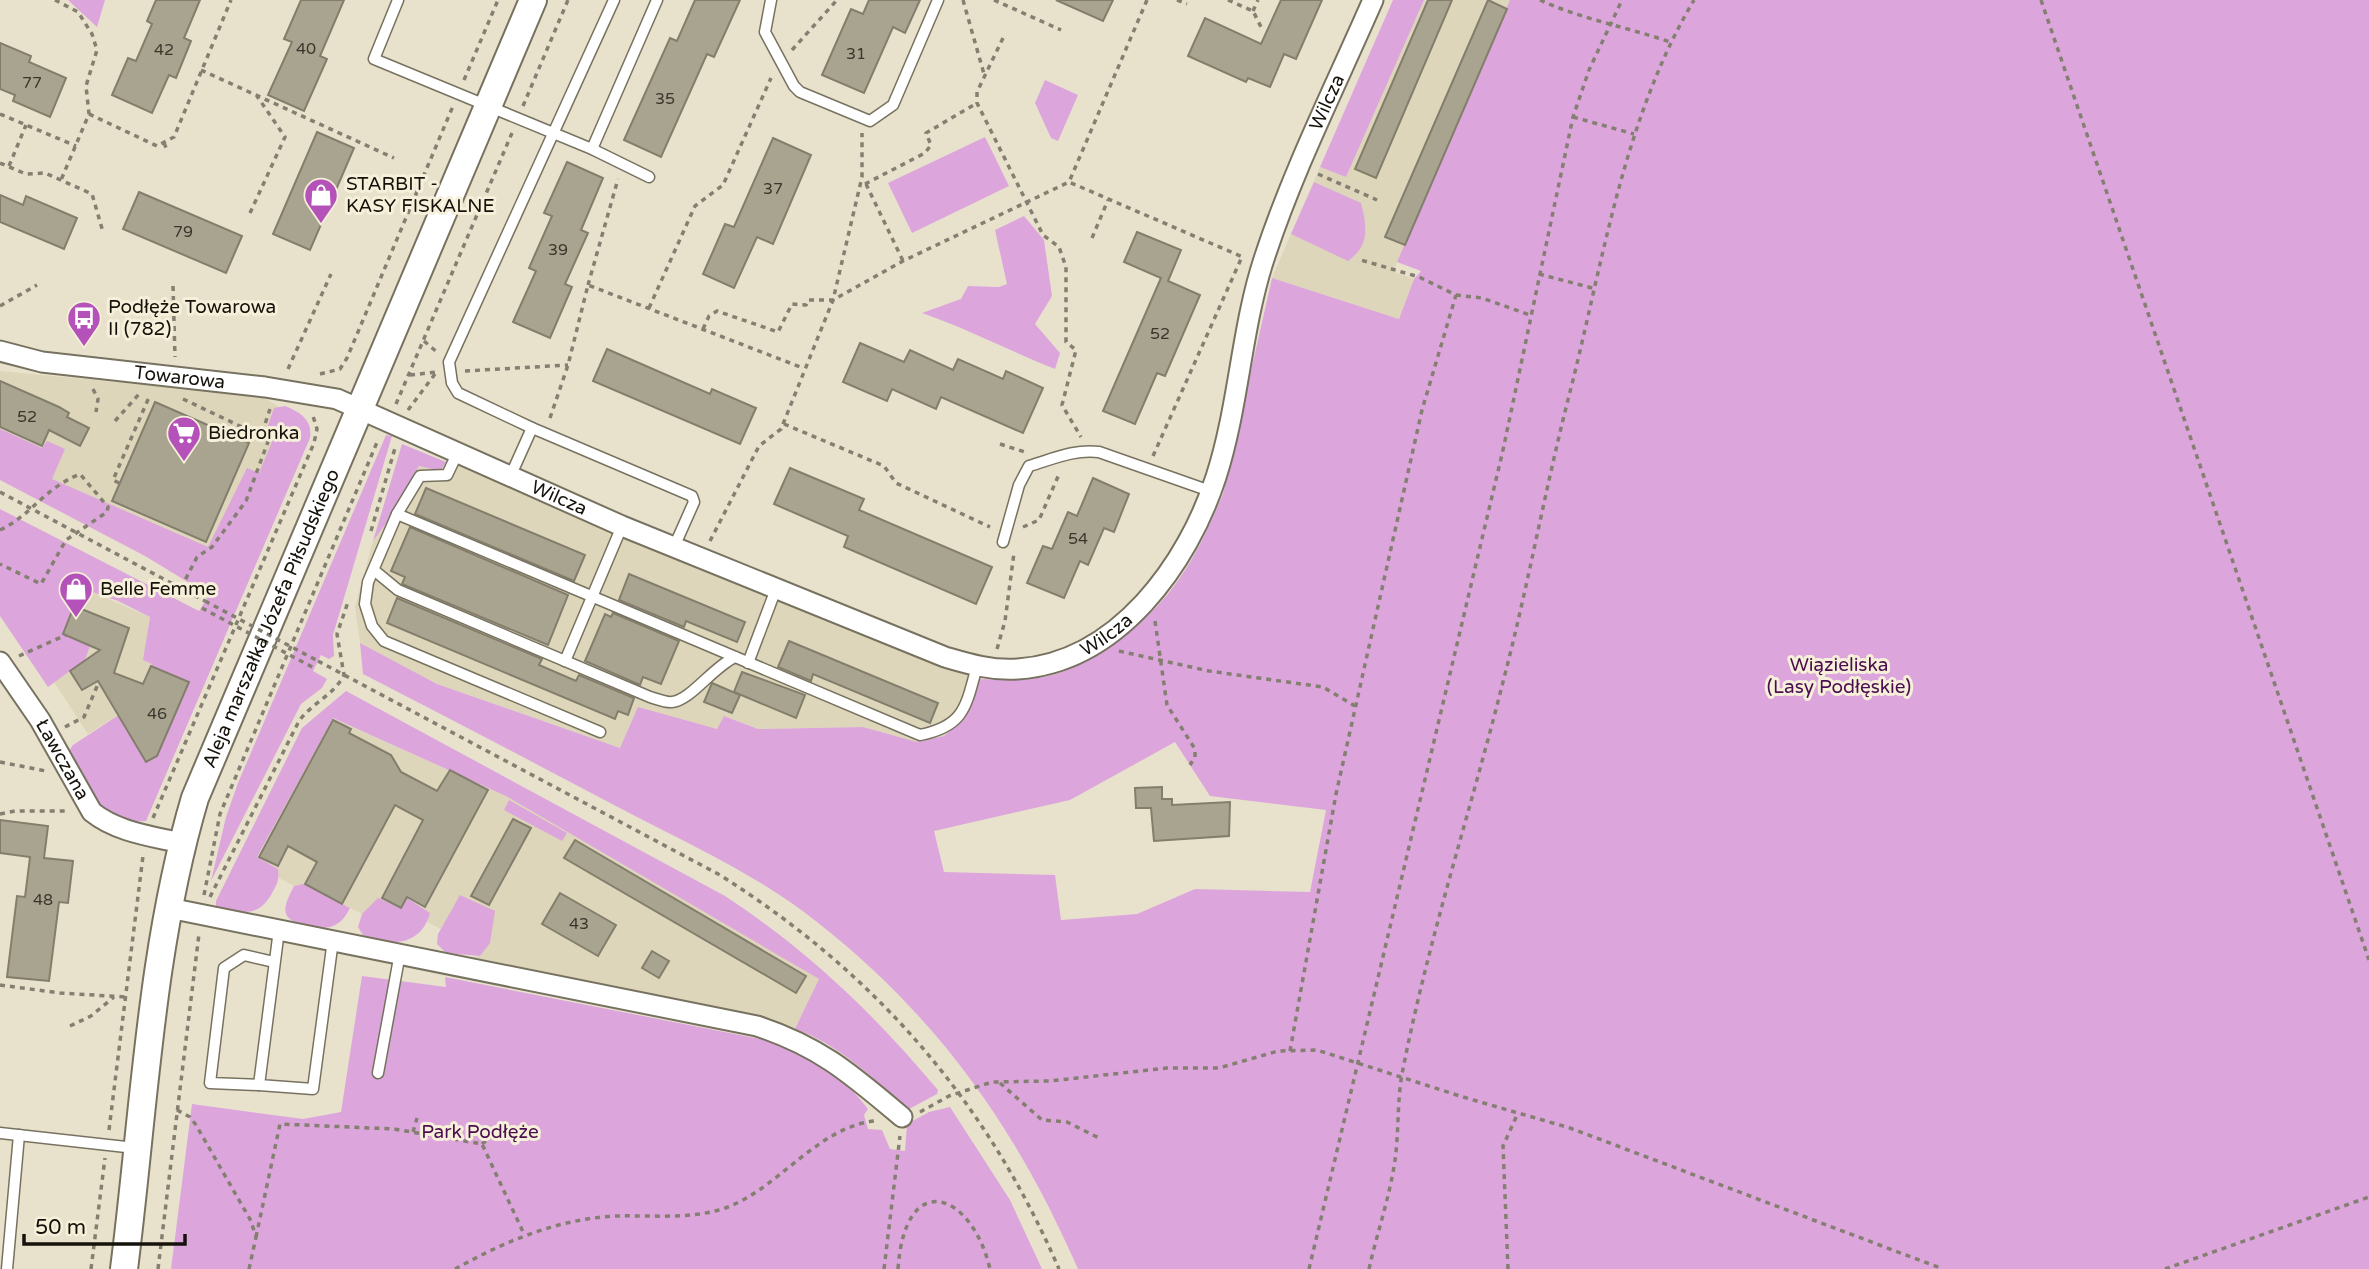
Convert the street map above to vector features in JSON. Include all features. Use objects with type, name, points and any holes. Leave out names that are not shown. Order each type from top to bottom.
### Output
[{"type":"street","name":"Aleja marszałka Józefa Piłsudskiego","points":[[124,1269],[169,908],[181,843],[195,798],[533,0]]},
{"type":"street","name":"Wilcza","points":[[388,430],[457,454],[701,559],[945,657],[1032,667],[1086,648],[1111,632],[1145,602],[1165,579],[1189,538],[1217,476],[1263,262],[1301,166],[1373,0]]},
{"type":"street","name":"Towarowa","points":[[0,351],[42,362],[304,392],[358,408],[388,430]]},
{"type":"street","name":"Ławczana","points":[[1,664],[50,736],[92,812],[105,822],[181,843]]},
{"type":"street","points":[[169,908],[279,930],[332,949],[400,953],[757,1026],[798,1040],[823,1053],[910,1115]]},
{"type":"lane","points":[[398,0],[374,59],[592,149],[649,177]]},
{"type":"lane","points":[[614,0],[556,134],[449,362],[449,372],[458,393],[533,429],[692,496],[694,502],[674,547]]},
{"type":"lane","points":[[592,149],[657,0]]},
{"type":"lane","points":[[771,0],[765,32],[800,92],[870,121],[893,105],[938,0]]},
{"type":"lane","points":[[510,477],[533,429]]},
{"type":"lane","points":[[1003,542],[1019,485],[1029,466],[1083,450],[1099,452],[1210,491]]},
{"type":"lane","points":[[457,454],[447,475],[420,476],[397,514],[375,571],[368,582],[365,604],[372,626],[384,641],[600,732]]},
{"type":"lane","points":[[397,514],[920,735],[943,730],[960,716],[986,662]]},
{"type":"lane","points":[[565,661],[622,526]]},
{"type":"lane","points":[[375,571],[398,590],[650,697],[672,703],[687,698],[720,664],[735,657]]},
{"type":"lane","points":[[748,663],[776,589]]},
{"type":"lane","points":[[258,1085],[279,930]]},
{"type":"lane","points":[[274,956],[244,955],[224,968],[210,1083],[313,1089],[332,949]]},
{"type":"lane","points":[[378,1073],[400,953]]},
{"type":"lane","points":[[0,1133],[138,1148]]},
{"type":"lane","points":[[7,1269],[19,1135]]},
{"type":"path","points":[[55,0],[78,12],[92,34],[97,50],[86,86],[89,114],[61,180]]},
{"type":"path","points":[[89,114],[157,146],[174,137],[231,0]]},
{"type":"path","points":[[313,374],[340,369],[347,358],[498,0]]},
{"type":"path","points":[[396,404],[568,0]]},
{"type":"path","points":[[649,308],[695,206],[723,185],[774,71],[837,0]]},
{"type":"path","points":[[963,0],[985,76]]},
{"type":"path","points":[[994,0],[1061,30]]},
{"type":"path","points":[[703,329],[709,316],[718,310],[778,331],[792,304],[806,305],[808,300],[834,300],[903,261],[1069,182],[1147,0]]},
{"type":"path","points":[[1178,0],[1187,4]]},
{"type":"path","points":[[1253,11],[1258,0]]},
{"type":"path","points":[[1540,0],[1578,16],[1612,22],[1670,42]]},
{"type":"path","points":[[1309,1269],[1491,500],[1573,117],[1589,70],[1622,0]]},
{"type":"path","points":[[1369,1269],[1395,1162],[1402,1076],[1447,888],[1505,675],[1545,491],[1624,165],[1670,42],[1694,0]]},
{"type":"path","points":[[2041,0],[2369,960]]},
{"type":"path","points":[[1232,1],[1253,11],[1263,31]]},
{"type":"path","points":[[1003,38],[977,92],[977,103],[1043,235],[1059,247],[1066,267],[1066,342],[1076,350],[1062,405],[1080,437],[1088,436]]},
{"type":"path","points":[[201,70],[394,158]]},
{"type":"path","points":[[250,213],[285,137],[255,95]]},
{"type":"path","points":[[865,184],[925,153],[931,145],[926,133],[977,103]]},
{"type":"path","points":[[0,114],[76,146]]},
{"type":"path","points":[[701,559],[759,446],[781,429],[834,300],[862,177],[862,117]]},
{"type":"path","points":[[1573,117],[1634,134]]},
{"type":"path","points":[[9,166],[26,125]]},
{"type":"path","points":[[164,142],[167,150]]},
{"type":"path","points":[[0,163],[26,174],[45,173],[92,194],[103,232]]},
{"type":"path","points":[[544,433],[568,365],[622,163]]},
{"type":"path","points":[[1301,166],[1377,201]]},
{"type":"path","points":[[862,177],[903,261]]},
{"type":"path","points":[[1069,182],[1250,260]]},
{"type":"path","points":[[1092,238],[1108,200]]},
{"type":"path","points":[[1172,477],[1175,472],[1151,461],[1242,257]]},
{"type":"path","points":[[1361,260],[1419,277],[1456,295],[1482,298],[1530,315]]},
{"type":"path","points":[[287,371],[331,274]]},
{"type":"path","points":[[1539,274],[1596,289]]},
{"type":"path","points":[[0,306],[37,285]]},
{"type":"path","points":[[588,285],[804,368]]},
{"type":"path","points":[[173,286],[175,357]]},
{"type":"path","points":[[1290,1051],[1336,794],[1355,706],[1422,410],[1456,295]]},
{"type":"path","points":[[409,376],[436,372],[568,365]]},
{"type":"path","points":[[158,1269],[201,914],[220,814],[388,430],[436,372]]},
{"type":"path","points":[[93,389],[98,399],[96,412]]},
{"type":"path","points":[[115,421],[139,394]]},
{"type":"path","points":[[119,484],[113,480],[150,395]]},
{"type":"path","points":[[182,399],[261,436],[272,404]]},
{"type":"path","points":[[91,1269],[147,835],[314,443],[317,429],[313,415],[307,411]]},
{"type":"path","points":[[783,424],[884,466],[896,483],[987,525],[1015,554]]},
{"type":"path","points":[[181,588],[197,557],[212,547],[246,501],[269,439],[262,431]]},
{"type":"path","points":[[370,533],[396,445]]},
{"type":"path","points":[[1019,529],[1039,520],[1062,466]]},
{"type":"path","points":[[0,530],[59,482],[80,474],[108,507],[107,512],[64,543],[41,584],[0,564]]},
{"type":"path","points":[[0,492],[685,856],[760,901],[807,935],[863,984],[915,1036],[961,1094],[1021,1190],[1059,1269]]},
{"type":"path","points":[[986,662],[1005,621],[1017,541]]},
{"type":"path","points":[[201,914],[299,721],[316,702],[335,690],[344,675],[337,634],[349,598]]},
{"type":"path","points":[[1145,602],[1154,618],[1161,659],[1161,681],[1167,705],[1195,749],[1195,757],[1190,765]]},
{"type":"path","points":[[202,608],[314,668]]},
{"type":"path","points":[[1,664],[66,635]]},
{"type":"path","points":[[1086,648],[1161,659],[1209,671],[1323,687],[1355,706]]},
{"type":"path","points":[[50,736],[84,717],[98,684]]},
{"type":"path","points":[[0,762],[55,773]]},
{"type":"path","points":[[0,814],[52,809],[76,812]]},
{"type":"path","points":[[0,985],[60,993],[126,997]]},
{"type":"path","points":[[70,1026],[91,1016],[116,996]]},
{"type":"path","points":[[455,1269],[524,1234],[577,1220],[681,1215],[726,1208],[758,1193],[843,1129],[910,1115],[949,1096],[999,1082],[1050,1081],[1167,1068],[1219,1068],[1278,1051],[1317,1050],[1570,1128],[1943,1269]]},
{"type":"path","points":[[999,1082],[1042,1120],[1067,1122],[1099,1138]]},
{"type":"path","points":[[177,1110],[190,1117],[196,1125],[251,1221],[256,1237]]},
{"type":"path","points":[[1508,1269],[1503,1146],[1518,1113]]},
{"type":"path","points":[[884,1269],[910,1115]]},
{"type":"path","points":[[412,1132],[416,1118]]},
{"type":"path","points":[[249,1269],[280,1124],[412,1132],[482,1144]]},
{"type":"path","points":[[482,1144],[494,1133]]},
{"type":"path","points":[[482,1144],[524,1234]]},
{"type":"path","points":[[2165,1269],[2369,1197]]},
{"type":"path","points":[[898,1269],[906,1221],[916,1208],[928,1202],[942,1202],[957,1210],[979,1238],[990,1269]]},
{"type":"shaded area","points":[[1424,0],[1510,0],[1397,262],[1394,272],[1414,279],[1399,319],[1272,278],[1320,167],[1346,177]]},
{"type":"shaded area","points":[[0,371],[261,396],[298,418],[247,568],[0,458]]},
{"type":"shaded area","points":[[452,449],[980,679],[963,720],[944,736],[917,743],[863,727],[758,729],[724,716],[718,729],[684,722],[620,748],[437,684],[381,657],[360,643],[355,607],[373,541],[393,514],[414,472],[420,466],[440,471]]},
{"type":"shaded area","points":[[81,587],[150,617],[147,635],[152,664],[134,705],[88,734],[54,682],[85,660],[90,646],[63,634]]},
{"type":"shaded area","points":[[332,718],[506,796],[820,979],[795,1029],[750,1014],[471,957],[480,956],[460,896],[441,929],[427,922],[430,913],[408,898],[401,910],[366,910],[362,914],[303,884],[294,886],[279,878],[278,869],[257,858]]},
{"type":"green space","points":[[68,0],[105,0],[97,27]]},
{"type":"green space","points":[[1393,0],[1424,0],[1346,177],[1320,167]]},
{"type":"green space","name":"Wiązieliska (Lasy Podłęskie)","points":[[1510,0],[2369,0],[2369,1269],[1078,1269],[1028,1169],[970,1079],[901,997],[817,922],[774,891],[729,864],[363,674],[360,643],[437,684],[620,748],[638,707],[717,729],[724,716],[758,729],[863,727],[917,742],[944,736],[963,720],[980,679],[1032,679],[1072,668],[1128,633],[1178,581],[1202,541],[1223,494],[1272,278],[1399,319],[1414,279],[1421,271],[1397,262]],"holes":[[[1175,742],[1210,796],[1326,810],[1310,892],[1195,889],[1137,914],[1061,920],[1055,875],[944,872],[934,831],[1070,800]]]},
{"type":"green space","points":[[1045,80],[1078,95],[1058,141],[1051,138],[1035,103]]},
{"type":"green space","points":[[985,137],[1009,186],[912,233],[888,183]]},
{"type":"green space","points":[[1314,182],[1361,203],[1365,235],[1360,249],[1348,261],[1291,234]]},
{"type":"green space","points":[[1024,216],[1044,240],[1052,296],[1035,324],[1060,353],[1055,369],[922,313],[961,299],[968,286],[999,287],[1007,284],[995,230]]},
{"type":"green space","points":[[285,406],[304,418],[309,426],[310,438],[146,821],[117,816],[97,800],[69,751],[73,745],[134,705],[152,664],[143,660],[150,617],[118,601],[81,588],[63,634],[90,646],[85,660],[48,687],[0,616],[0,509],[199,611],[209,595],[145,556],[0,480],[0,429],[42,448],[47,441],[65,449],[52,479],[208,547],[247,468],[259,473],[274,437],[267,428],[274,408]]},
{"type":"green space","points":[[386,435],[392,436],[333,635],[334,656],[329,659],[321,655],[313,671],[327,679],[322,688],[301,704],[211,881],[226,817],[238,783]]},
{"type":"green space","points":[[402,444],[446,462],[440,471],[419,466],[393,514],[373,541]]},
{"type":"green space","points":[[346,691],[725,896],[785,939],[839,985],[889,1035],[938,1090],[937,1094],[909,1109],[841,1053],[795,1029],[819,979],[506,796],[333,718],[257,857],[278,869],[278,880],[271,895],[266,903],[254,911],[240,912],[216,907],[216,901],[302,728]]},
{"type":"green space","points":[[509,800],[567,833],[562,841],[504,810]]},
{"type":"green space","points":[[303,884],[350,908],[338,924],[322,928],[299,924],[288,917],[286,907],[290,894],[294,886]]},
{"type":"green space","points":[[460,895],[495,911],[490,943],[480,956],[446,953],[437,944],[438,934]]},
{"type":"green space","points":[[378,898],[401,909],[407,898],[430,913],[426,924],[420,932],[404,941],[384,941],[363,935],[358,927],[362,914]]},
{"type":"green space","name":"Park Podłęże","points":[[362,976],[446,987],[445,977],[770,1041],[799,1053],[836,1076],[868,1109],[864,1115],[868,1129],[882,1130],[890,1149],[905,1151],[907,1124],[929,1112],[950,1107],[1010,1200],[1042,1269],[171,1269],[192,1104],[303,1119],[341,1112]]},
{"type":"building","points":[[156,0],[200,0],[184,38],[191,41],[176,78],[169,75],[152,113],[112,95],[128,58],[136,61],[152,24],[147,21]]},
{"type":"building","points":[[301,0],[344,0],[320,56],[327,59],[304,111],[268,95],[292,42],[284,39]]},
{"type":"building","points":[[695,0],[740,0],[714,57],[707,54],[661,157],[624,140],[670,38],[677,41]]},
{"type":"building","points":[[869,0],[920,0],[905,33],[893,27],[864,93],[822,75],[851,9],[863,14]]},
{"type":"building","points":[[1056,0],[1113,0],[1103,21]]},
{"type":"building","points":[[1281,0],[1322,0],[1296,59],[1284,54],[1270,87],[1248,78],[1246,82],[1188,56],[1205,18],[1261,44]]},
{"type":"building","points":[[1428,0],[1452,0],[1376,178],[1355,169]]},
{"type":"building","points":[[1488,0],[1507,9],[1405,245],[1385,237]]},
{"type":"building","points":[[0,43],[31,56],[29,62],[66,78],[50,117],[13,101],[15,95],[0,89]]},
{"type":"building","points":[[317,132],[354,148],[310,250],[273,234]]},
{"type":"building","points":[[773,138],[811,155],[773,244],[757,237],[734,288],[703,274],[725,224],[734,227]]},
{"type":"building","points":[[567,162],[603,178],[581,230],[588,233],[565,284],[572,287],[550,338],[513,322],[536,271],[529,268],[552,216],[544,213]]},
{"type":"building","points":[[139,192],[242,236],[226,273],[123,229]]},
{"type":"building","points":[[0,195],[23,205],[26,196],[77,218],[64,249],[0,222]]},
{"type":"building","points":[[1137,232],[1181,250],[1168,281],[1200,295],[1165,376],[1157,373],[1135,424],[1103,411],[1161,278],[1124,262]]},
{"type":"building","points":[[860,343],[904,362],[910,350],[953,370],[958,359],[1003,379],[1006,371],[1043,388],[1023,433],[941,397],[936,409],[892,389],[887,401],[843,382]]},
{"type":"building","points":[[607,349],[710,394],[712,389],[756,408],[740,444],[593,381]]},
{"type":"building","points":[[0,381],[59,407],[69,413],[67,417],[89,428],[80,446],[49,430],[42,446],[0,427]]},
{"type":"building","name":"Biedronka","points":[[155,402],[249,443],[206,542],[112,501]]},
{"type":"building","points":[[790,468],[864,499],[859,510],[992,567],[976,604],[844,547],[848,536],[774,504]]},
{"type":"building","points":[[1093,478],[1129,494],[1114,532],[1104,528],[1088,565],[1080,561],[1064,598],[1027,583],[1043,546],[1052,549],[1068,512],[1077,516]]},
{"type":"building","points":[[426,488],[585,555],[574,581],[415,514]]},
{"type":"building","points":[[410,527],[568,595],[548,645],[402,584],[405,577],[391,571]]},
{"type":"building","points":[[629,574],[745,622],[737,642],[686,621],[684,627],[619,600]]},
{"type":"building","points":[[397,598],[542,659],[539,665],[576,681],[579,675],[634,698],[628,715],[618,711],[615,719],[387,623]]},
{"type":"building","points":[[74,606],[129,628],[114,673],[143,684],[151,666],[189,682],[157,756],[146,762],[98,681],[82,690],[70,671],[100,650],[63,634]]},
{"type":"building","points":[[613,613],[679,641],[661,684],[643,677],[640,685],[585,661],[605,614],[611,617]]},
{"type":"building","points":[[789,641],[938,703],[930,723],[813,674],[811,681],[778,667]]},
{"type":"building","points":[[742,672],[805,695],[796,718],[734,692]]},
{"type":"building","points":[[712,683],[740,695],[732,713],[704,702]]},
{"type":"building","points":[[333,720],[351,729],[349,733],[391,755],[401,772],[437,791],[450,770],[488,790],[425,907],[407,897],[401,908],[382,898],[423,820],[395,805],[342,904],[305,884],[317,862],[288,846],[278,866],[259,857]]},
{"type":"building","points":[[1162,787],[1162,799],[1172,799],[1172,805],[1230,802],[1229,836],[1154,841],[1151,808],[1136,808],[1135,788]]},
{"type":"building","points":[[513,819],[531,828],[489,905],[471,896]]},
{"type":"building","points":[[0,820],[48,826],[44,858],[73,861],[68,903],[59,902],[49,981],[7,977],[17,896],[25,897],[30,857],[0,853]]},
{"type":"building","points":[[575,840],[806,976],[796,993],[564,858]]},
{"type":"building","points":[[560,893],[616,925],[598,956],[542,924]]},
{"type":"building","points":[[652,951],[669,961],[659,978],[642,968]]},
{"type":"place","name":"STARBIT - KASY FISKALNE","points":[[321,225]]},
{"type":"place","name":"Podłęże Towarowa II (782)","points":[[84,348]]},
{"type":"place","name":"Biedronka","points":[[184,463]]},
{"type":"place","name":"Belle Femme","points":[[76,619]]}]
